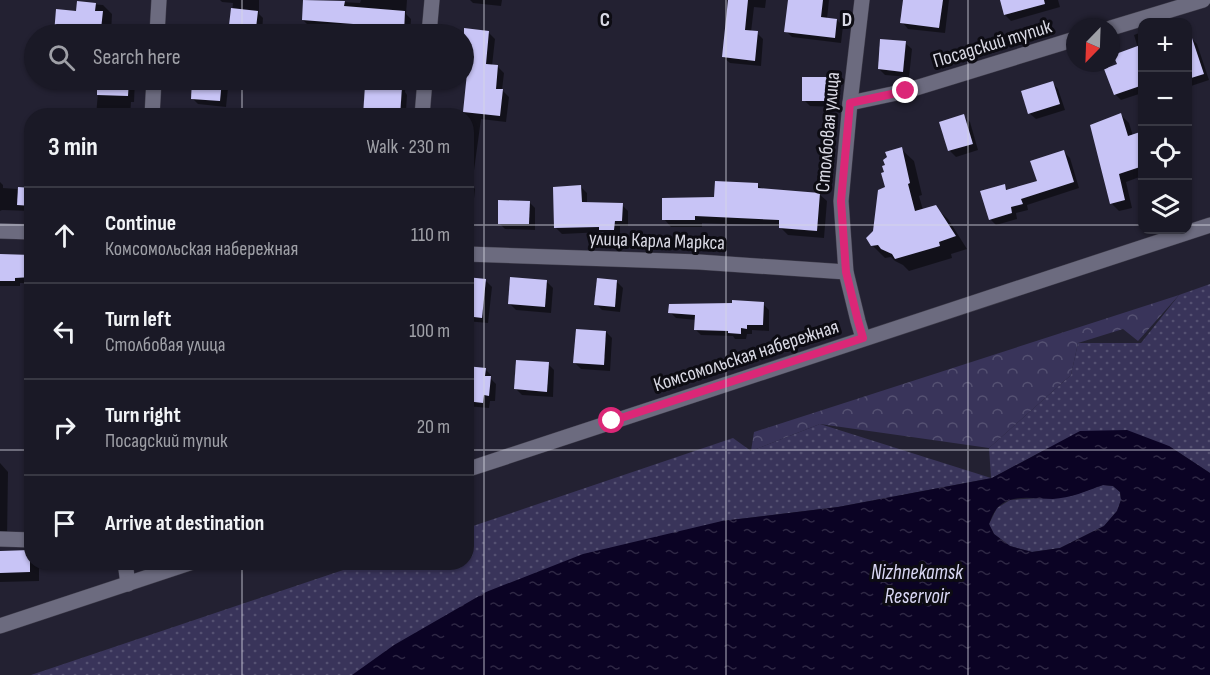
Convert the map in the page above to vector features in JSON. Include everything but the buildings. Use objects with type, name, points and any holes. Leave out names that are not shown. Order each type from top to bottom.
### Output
[{"type":"street","points":[[158,24],[159,0]]},
{"type":"street","points":[[430,24],[432,0]]},
{"type":"street","name":"Столбовая улица","points":[[862,0],[841,201],[846,272],[863,338]]},
{"type":"street","points":[[1120,25],[1203,0]]},
{"type":"street","name":"Посадский тупик","points":[[850,103],[906,91],[1066,42]]},
{"type":"street","points":[[152,108],[153,90]]},
{"type":"street","points":[[423,108],[424,90]]},
{"type":"street","name":"Комсомольская набережная","points":[[474,467],[1210,225]]},
{"type":"street","points":[[0,231],[24,232]]},
{"type":"street","name":"улица Карла Маркса","points":[[474,254],[699,262],[846,272]]},
{"type":"street","points":[[0,539],[24,540]]},
{"type":"street","points":[[126,570],[128,584]]},
{"type":"street","points":[[0,626],[169,570]]},
{"type":"green space","points":[[1210,284],[1210,473],[1169,446],[1048,448],[992,478],[838,507],[722,521],[356,675],[31,675],[343,570],[474,570],[474,526],[733,438],[751,451],[820,424],[991,478],[989,448],[1071,375],[1078,343],[1141,343],[1179,295]]},
{"type":"green space","points":[[1179,295],[1138,341],[1123,329],[1078,343],[1071,375],[989,448],[820,424],[751,451],[754,432]]},
{"type":"green space","points":[[1103,485],[1113,486],[1120,492],[1121,500],[1117,511],[1104,526],[1060,548],[1032,552],[1010,546],[994,534],[989,524],[997,508],[1010,500],[1071,496]]},
{"type":"water","name":"Nizhnekamsk Reservoir","points":[[1127,430],[1169,446],[1210,473],[1210,675],[352,675],[394,645],[486,592],[583,554],[722,521],[838,507],[992,478],[1080,431]],"holes":[[[1103,485],[1113,486],[1120,492],[1121,500],[1117,511],[1104,526],[1060,548],[1032,552],[1010,546],[994,534],[989,524],[997,509],[1010,500],[1017,498],[1053,499],[1078,494]]]},
{"type":"route","points":[[612,421],[863,338],[846,272],[841,201],[850,103],[906,91]]}]
